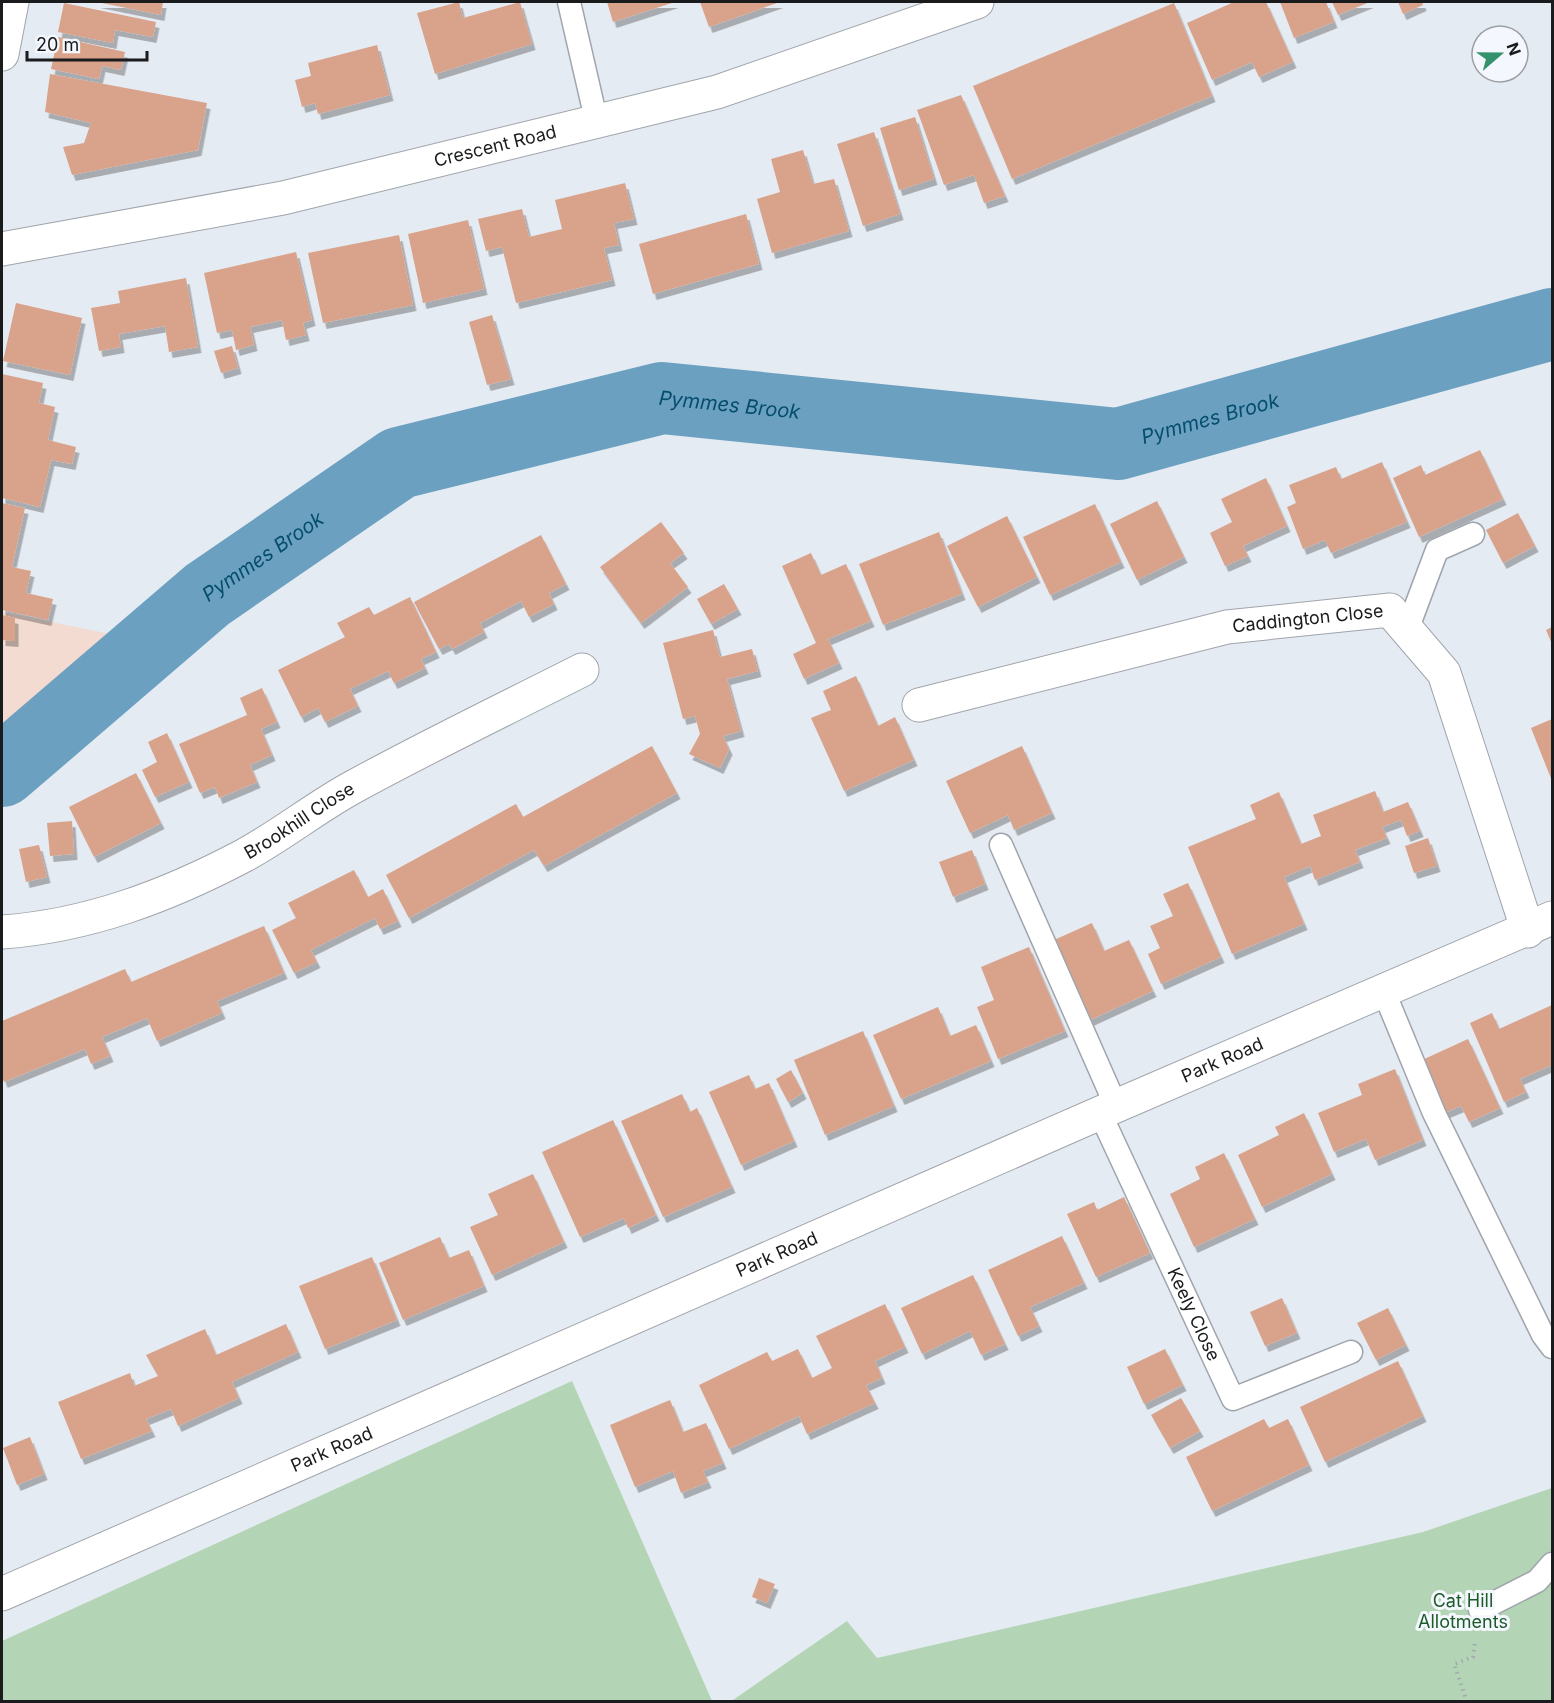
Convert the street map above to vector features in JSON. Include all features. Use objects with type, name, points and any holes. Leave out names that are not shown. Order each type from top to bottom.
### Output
[{"type":"street","points":[[2,54],[12,2]]},
{"type":"street","name":"Crescent Road","points":[[2,249],[283,198],[717,92],[977,2]]},
{"type":"street","name":"Caddington Close","points":[[919,705],[1227,627],[1390,610],[1444,673],[1540,925]]},
{"type":"street","name":"Brookhill Close","points":[[2,932],[40,929],[93,918],[178,886],[244,856],[353,787],[582,670]]},
{"type":"street","name":"Park Road","points":[[2,1594],[1108,1109],[1540,925]]},
{"type":"lane","points":[[569,2],[596,120]]},
{"type":"lane","points":[[1407,630],[1437,550],[1473,534]]},
{"type":"lane","points":[[1001,844],[1108,1109]]},
{"type":"lane","points":[[1384,992],[1434,1113],[1543,1335],[1552,1347]]},
{"type":"lane","name":"Keely Close","points":[[1108,1109],[1233,1399],[1351,1352]]},
{"type":"lane","points":[[1480,1610],[1537,1581],[1552,1564]]},
{"type":"path","points":[[1467,1701],[1454,1664],[1473,1657],[1480,1610]]},
{"type":"shaded area","points":[[2,612],[145,641],[2,782]]},
{"type":"green space","points":[[572,1381],[712,1701],[2,1701],[2,1641]]},
{"type":"green space","name":"Cat Hill Allotments","points":[[1552,1488],[1552,1701],[730,1702],[847,1621],[877,1658],[1423,1532]]},
{"type":"building","points":[[97,2],[163,2],[161,15]]},
{"type":"building","points":[[459,2],[463,18],[520,2],[532,44],[435,74],[417,13]]},
{"type":"building","points":[[607,2],[675,2],[613,22]]},
{"type":"building","points":[[700,2],[780,2],[709,27]]},
{"type":"building","points":[[1234,2],[1266,2],[1293,62],[1259,77],[1252,62],[1212,80],[1187,23]]},
{"type":"building","points":[[1280,2],[1326,2],[1334,22],[1294,38]]},
{"type":"building","points":[[1332,2],[1370,2],[1338,15]]},
{"type":"building","points":[[1398,2],[1422,2],[1423,5],[1403,14]]},
{"type":"building","points":[[64,3],[156,22],[153,37],[115,30],[113,43],[58,32]]},
{"type":"building","points":[[1174,3],[1212,96],[1012,179],[973,86]]},
{"type":"building","points":[[58,37],[125,52],[121,70],[102,66],[99,79],[51,69]]},
{"type":"building","points":[[377,45],[390,95],[318,114],[315,103],[302,107],[295,80],[311,76],[308,63]]},
{"type":"building","points":[[50,74],[207,103],[198,150],[72,175],[63,147],[84,143],[91,123],[45,112]]},
{"type":"building","points":[[961,95],[1005,196],[984,203],[974,175],[944,185],[917,110]]},
{"type":"building","points":[[915,117],[934,179],[899,190],[880,128]]},
{"type":"building","points":[[874,132],[900,214],[863,226],[837,144]]},
{"type":"building","points":[[803,150],[813,184],[834,179],[849,231],[772,253],[757,199],[780,192],[771,159]]},
{"type":"building","points":[[625,183],[634,219],[614,223],[619,245],[604,248],[612,280],[516,303],[502,247],[486,251],[478,219],[522,209],[529,237],[562,229],[555,200]]},
{"type":"building","points":[[746,214],[759,264],[653,294],[639,244]]},
{"type":"building","points":[[468,220],[484,289],[423,303],[408,234]]},
{"type":"building","points":[[399,235],[413,305],[323,323],[308,253]]},
{"type":"building","points":[[296,252],[312,320],[303,323],[306,335],[286,340],[282,320],[250,327],[254,345],[236,350],[232,330],[217,333],[204,273]]},
{"type":"building","points":[[186,278],[198,347],[169,352],[165,326],[119,334],[121,347],[99,351],[91,308],[120,303],[118,291]]},
{"type":"building","points":[[16,303],[82,318],[70,375],[3,361]]},
{"type":"building","points":[[492,315],[511,379],[487,385],[469,322]]},
{"type":"building","points":[[232,346],[238,368],[221,373],[214,351]]},
{"type":"building","points":[[2,374],[43,383],[39,403],[55,407],[48,440],[76,447],[72,464],[51,460],[40,507],[2,498]]},
{"type":"building","points":[[1480,450],[1503,499],[1419,537],[1393,478],[1421,465],[1425,475]]},
{"type":"building","points":[[1382,462],[1407,522],[1331,553],[1325,540],[1303,549],[1287,507],[1296,503],[1289,485],[1336,467],[1341,479]]},
{"type":"building","points":[[1266,478],[1287,526],[1243,546],[1248,556],[1225,566],[1210,533],[1232,522],[1221,499]]},
{"type":"building","points":[[1157,501],[1184,557],[1137,580],[1110,524]]},
{"type":"building","points":[[2,503],[25,508],[12,567],[31,571],[26,593],[53,599],[48,620],[2,610]]},
{"type":"building","points":[[1095,504],[1121,562],[1050,595],[1023,537]]},
{"type":"building","points":[[1518,513],[1535,546],[1503,563],[1486,530]]},
{"type":"building","points":[[1007,516],[1037,577],[978,607],[947,546]]},
{"type":"building","points":[[661,522],[684,553],[670,563],[688,587],[641,623],[600,567]]},
{"type":"building","points":[[939,532],[962,594],[883,625],[859,564]]},
{"type":"building","points":[[541,535],[566,584],[549,593],[554,604],[529,617],[521,601],[480,623],[484,632],[452,649],[449,644],[439,649],[414,602]]},
{"type":"building","points":[[811,553],[821,575],[846,564],[871,621],[828,639],[839,663],[804,679],[793,654],[816,643],[782,566]]},
{"type":"building","points":[[724,584],[738,609],[711,624],[697,599]]},
{"type":"building","points":[[410,597],[436,652],[421,659],[425,668],[394,683],[388,671],[350,689],[358,706],[325,722],[318,708],[301,717],[278,670],[345,637],[337,623],[369,607],[374,615]]},
{"type":"building","points":[[2,615],[15,618],[15,641],[2,640]]},
{"type":"building","points":[[1552,627],[1552,644],[1546,630]]},
{"type":"building","points":[[713,630],[720,657],[752,649],[758,671],[727,679],[741,731],[723,736],[729,749],[720,768],[689,754],[700,734],[695,716],[683,719],[663,643]]},
{"type":"building","points":[[856,676],[878,726],[895,717],[914,760],[844,791],[811,718],[831,710],[823,691]]},
{"type":"building","points":[[262,688],[277,722],[261,729],[272,755],[250,765],[257,782],[219,798],[215,787],[200,793],[179,744],[247,715],[240,698]]},
{"type":"building","points":[[1552,719],[1552,781],[1531,728]]},
{"type":"building","points":[[167,733],[189,782],[155,797],[142,770],[157,762],[148,742]]},
{"type":"building","points":[[652,746],[677,793],[544,866],[534,850],[409,918],[386,875],[516,804],[523,817]]},
{"type":"building","points":[[1022,746],[1052,813],[1014,830],[1008,815],[970,833],[946,781]]},
{"type":"building","points":[[136,773],[161,823],[94,857],[69,807]]},
{"type":"building","points":[[1375,791],[1383,812],[1408,802],[1420,831],[1407,836],[1401,820],[1382,827],[1387,838],[1355,850],[1360,862],[1315,880],[1310,866],[1284,877],[1304,924],[1232,954],[1188,847],[1256,819],[1250,805],[1279,792],[1301,844],[1321,836],[1313,815]]},
{"type":"building","points":[[72,821],[74,854],[50,856],[47,823]]},
{"type":"building","points":[[1428,838],[1437,866],[1414,873],[1405,846]]},
{"type":"building","points":[[39,845],[47,877],[26,882],[19,849]]},
{"type":"building","points":[[972,850],[985,884],[953,897],[939,862]]},
{"type":"building","points":[[354,870],[368,897],[383,889],[398,921],[380,929],[375,918],[311,950],[317,962],[294,973],[272,930],[296,918],[288,903]]},
{"type":"building","points":[[1188,883],[1221,957],[1161,984],[1148,954],[1160,948],[1150,926],[1173,916],[1163,894]]},
{"type":"building","points":[[1092,923],[1104,951],[1129,940],[1153,991],[1090,1020],[1054,940]]},
{"type":"building","points":[[264,926],[284,973],[217,1001],[222,1013],[157,1041],[147,1018],[102,1037],[110,1056],[91,1064],[85,1049],[4,1082],[2,1076],[2,1021],[125,969],[131,982]]},
{"type":"building","points":[[1029,947],[1065,1031],[998,1059],[977,1007],[994,1000],[981,967]]},
{"type":"building","points":[[1552,1005],[1552,1065],[1520,1079],[1526,1092],[1504,1102],[1470,1023],[1492,1013],[1499,1029]]},
{"type":"building","points":[[938,1007],[950,1036],[976,1025],[991,1061],[901,1099],[873,1035]]},
{"type":"building","points":[[863,1031],[894,1106],[825,1135],[794,1060]]},
{"type":"building","points":[[1468,1039],[1500,1108],[1469,1122],[1461,1106],[1444,1113],[1420,1061]]},
{"type":"building","points":[[1395,1069],[1423,1140],[1375,1160],[1366,1139],[1334,1152],[1318,1113],[1362,1095],[1358,1084]]},
{"type":"building","points":[[791,1070],[803,1093],[788,1102],[776,1079]]},
{"type":"building","points":[[749,1075],[755,1089],[769,1083],[794,1141],[741,1165],[709,1092]]},
{"type":"building","points":[[682,1094],[690,1112],[697,1108],[732,1187],[663,1217],[621,1121]]},
{"type":"building","points":[[1304,1113],[1332,1174],[1262,1207],[1238,1155],[1279,1135],[1275,1127]]},
{"type":"building","points":[[613,1120],[656,1215],[628,1228],[624,1218],[580,1237],[542,1152]]},
{"type":"building","points":[[1224,1153],[1255,1219],[1194,1247],[1170,1194],[1200,1179],[1195,1167]]},
{"type":"building","points":[[533,1174],[564,1242],[492,1275],[470,1227],[498,1215],[488,1194]]},
{"type":"building","points":[[1124,1197],[1150,1253],[1096,1277],[1067,1214],[1094,1202],[1097,1210]]},
{"type":"building","points":[[1062,1236],[1084,1283],[1030,1307],[1039,1326],[1018,1336],[988,1270]]},
{"type":"building","points":[[440,1237],[449,1258],[469,1250],[484,1286],[403,1320],[379,1263]]},
{"type":"building","points":[[372,1257],[397,1320],[325,1349],[299,1286]]},
{"type":"building","points":[[973,1275],[1005,1344],[981,1355],[970,1331],[922,1354],[901,1308]]},
{"type":"building","points":[[1282,1298],[1297,1333],[1265,1346],[1250,1312]]},
{"type":"building","points":[[885,1304],[905,1347],[875,1361],[882,1378],[866,1385],[875,1403],[807,1434],[799,1416],[729,1449],[699,1385],[767,1352],[772,1361],[798,1349],[812,1378],[832,1368],[816,1336]]},
{"type":"building","points":[[1388,1308],[1406,1345],[1376,1360],[1357,1323]]},
{"type":"building","points":[[286,1324],[298,1352],[232,1382],[239,1398],[178,1426],[171,1409],[146,1419],[152,1431],[81,1459],[58,1402],[130,1373],[134,1386],[158,1376],[146,1355],[205,1329],[216,1355]]},
{"type":"building","points":[[1165,1349],[1183,1385],[1144,1404],[1127,1367]]},
{"type":"building","points":[[1398,1361],[1423,1416],[1325,1462],[1300,1407]]},
{"type":"building","points":[[1181,1398],[1200,1431],[1170,1448],[1151,1415]]},
{"type":"building","points":[[670,1400],[683,1432],[706,1423],[723,1463],[703,1471],[708,1482],[681,1493],[673,1471],[635,1487],[610,1425]]},
{"type":"building","points":[[1264,1419],[1269,1428],[1288,1419],[1309,1465],[1212,1511],[1186,1457]]},
{"type":"building","points":[[30,1437],[44,1474],[17,1485],[3,1448]]},
{"type":"building","points":[[759,1578],[775,1584],[767,1603],[752,1597]]},
{"type":"waterway","name":"Pymmes Brook","points":[[2,771],[207,595],[399,463],[662,398],[1118,444],[1552,324]]}]
